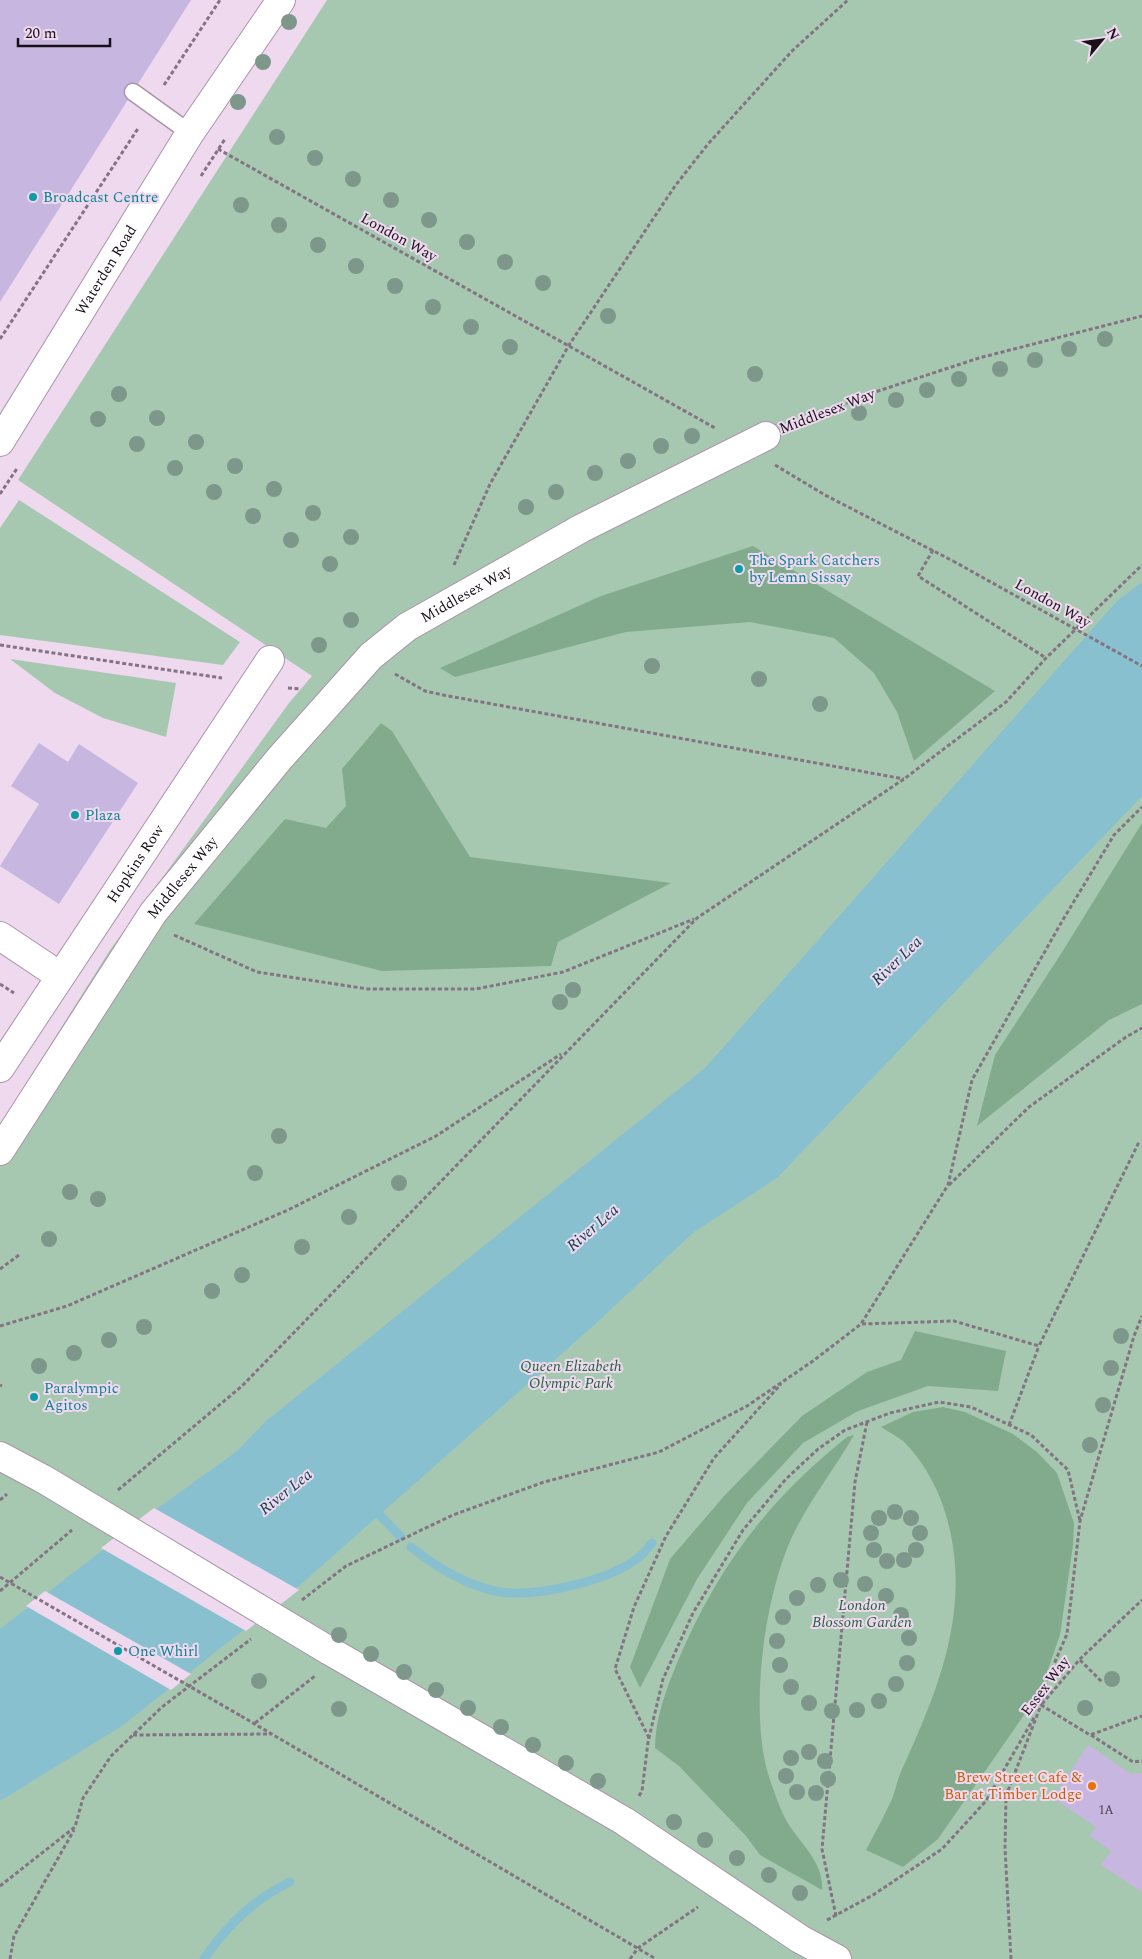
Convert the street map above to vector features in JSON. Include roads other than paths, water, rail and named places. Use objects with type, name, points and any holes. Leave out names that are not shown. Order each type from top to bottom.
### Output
[{"type":"street","name":"Waterden Road","points":[[0,442],[190,133],[281,0]]},
{"type":"street","name":"Middlesex Way","points":[[0,1151],[153,913],[280,758],[371,656],[407,627],[582,528],[766,436]]},
{"type":"street","name":"Hopkins Row","points":[[0,1068],[270,660]]},
{"type":"street","points":[[0,936],[60,976]]},
{"type":"street","points":[[0,1456],[45,1480],[334,1654],[624,1821],[800,1939],[838,1959]]},
{"type":"lane","points":[[133,92],[190,133]]},
{"type":"water","name":"River Lea","points":[[1142,582],[1142,796],[777,1178],[694,1232],[592,1327],[299,1586],[122,1726],[0,1801],[0,1629],[147,1516],[237,1451],[266,1421],[705,1068],[1117,601]]},
{"type":"waterway","points":[[372,1507],[401,1537]]},
{"type":"waterway","points":[[411,1547],[440,1568],[461,1579],[484,1588],[511,1593],[570,1586],[609,1574],[626,1566],[641,1555],[652,1543]]},
{"type":"waterway","points":[[204,1959],[222,1935],[242,1914],[265,1896],[290,1882]]},
{"type":"place","name":"Broadcast Centre","points":[[33,197]]},
{"type":"place","name":"The Spark Catchers by Lemn Sissay","points":[[739,569]]},
{"type":"place","name":"Plaza","points":[[75,815]]},
{"type":"place","name":"Paralympic Agitos","points":[[34,1397]]},
{"type":"place","name":"One Whirl","points":[[118,1651]]},
{"type":"place","name":"Brew Street Cafe & Bar at Timber Lodge","points":[[1092,1786]]},
{"type":"park label","name":"Queen Elizabeth Olympic Park","points":[[571,1374]]},
{"type":"park label","name":"London Blossom Garden","points":[[862,1614]]}]
